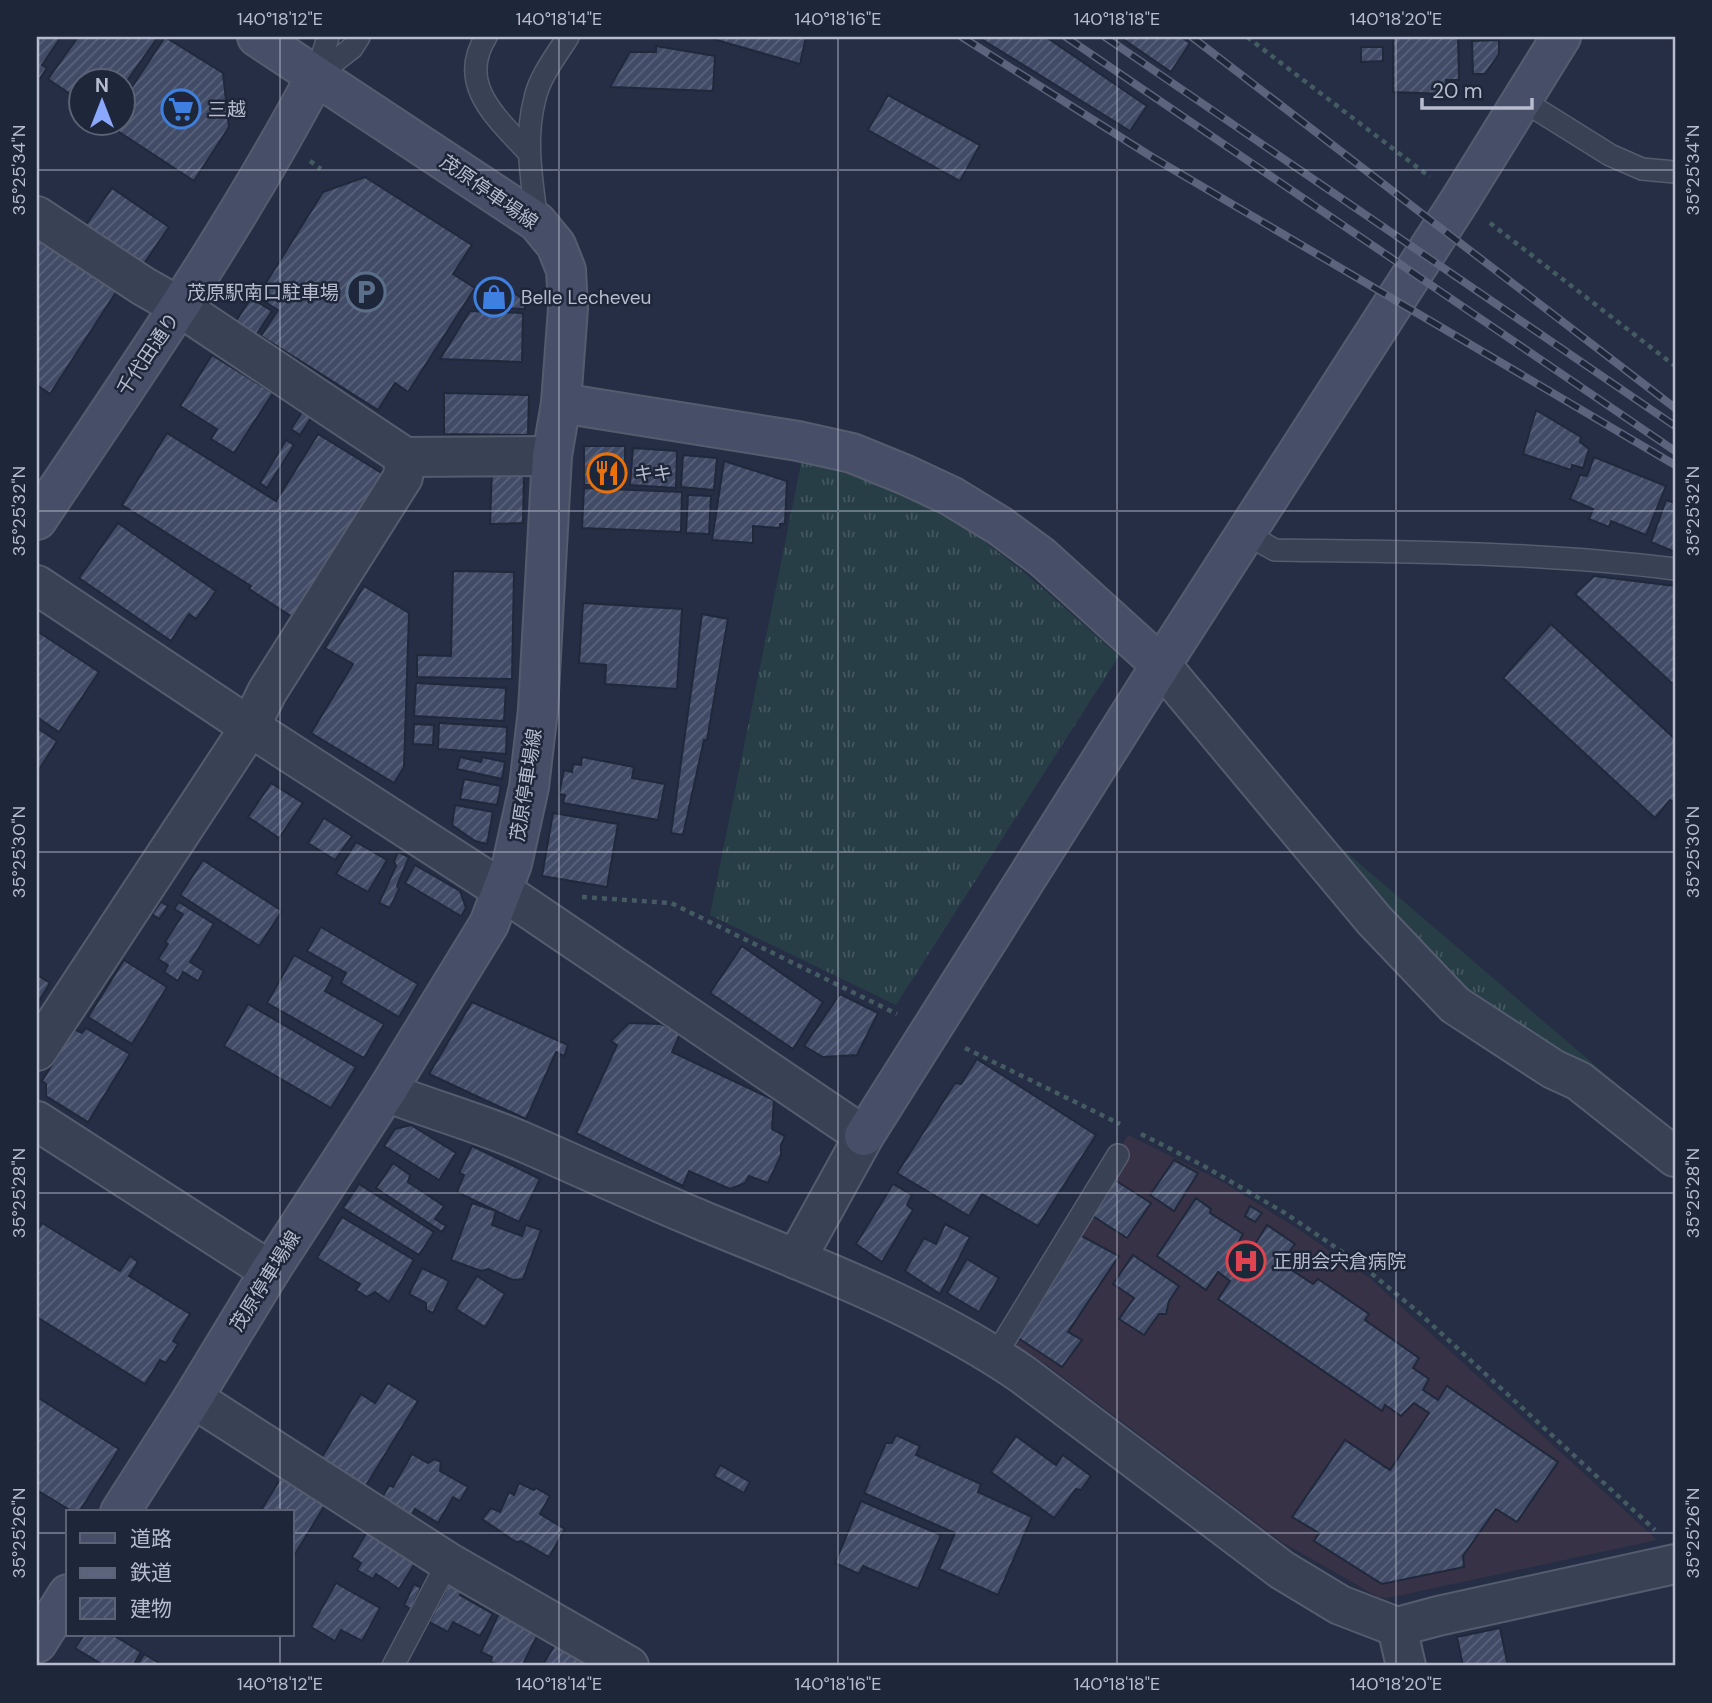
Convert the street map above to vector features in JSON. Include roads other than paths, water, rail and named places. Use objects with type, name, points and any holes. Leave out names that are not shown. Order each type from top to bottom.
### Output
[{"type":"street","name":"茂原停車場線","points":[[121,1510],[489,924],[512,864],[529,787],[538,710],[552,456],[561,403],[568,308],[566,270],[556,245],[537,222],[257,37]]},
{"type":"street","points":[[796,1259],[864,1136],[1561,37]]},
{"type":"street","name":"千代田通り","points":[[37,520],[180,307],[281,142],[316,76]]},
{"type":"street","points":[[37,216],[143,286],[180,307],[405,457],[552,456]]},
{"type":"street","points":[[561,403],[798,441],[852,453],[961,502],[1000,526],[1042,557],[1161,665],[1374,920],[1455,1005],[1553,1069],[1579,1081],[1675,1157]]},
{"type":"street","points":[[37,1051],[250,727],[267,692],[403,477],[405,457]]},
{"type":"street","points":[[37,586],[501,892],[864,1136]]},
{"type":"street","points":[[386,1092],[519,1140],[634,1193],[912,1310],[995,1356],[1152,1470],[1282,1570],[1340,1605],[1397,1627],[1675,1564]]},
{"type":"street","points":[[37,1121],[270,1271]]},
{"type":"street","points":[[193,1398],[448,1562],[629,1666]]},
{"type":"street","points":[[37,1643],[66,1597]]},
{"type":"street","points":[[1397,1627],[1406,1666]]},
{"type":"lane","points":[[316,76],[328,37]]},
{"type":"lane","points":[[316,76],[352,48],[359,37]]},
{"type":"lane","points":[[486,37],[478,51],[475,79],[486,106],[529,153]]},
{"type":"lane","points":[[537,222],[529,153],[535,98],[547,69],[568,37]]},
{"type":"lane","points":[[1522,100],[1610,155],[1642,169],[1675,172]]},
{"type":"lane","points":[[1246,534],[1275,550],[1483,552],[1675,569]]},
{"type":"lane","points":[[995,1356],[1118,1155]]},
{"type":"lane","points":[[393,1666],[448,1562]]},
{"type":"railway","points":[[962,37],[1152,157],[1675,465]]},
{"type":"railway","points":[[1066,37],[1675,451]]},
{"type":"railway","points":[[1105,37],[1675,426]]},
{"type":"railway","points":[[1192,37],[1675,408]]},
{"type":"place","name":"三越","points":[[181,109]]},
{"type":"place","name":"茂原駅南口駐車場","points":[[366,292]]},
{"type":"place","name":"Belle Lecheveu","points":[[494,297]]},
{"type":"place","name":"キキ","points":[[607,473]]},
{"type":"place","name":"正朋会宍倉病院","points":[[1246,1261]]}]
